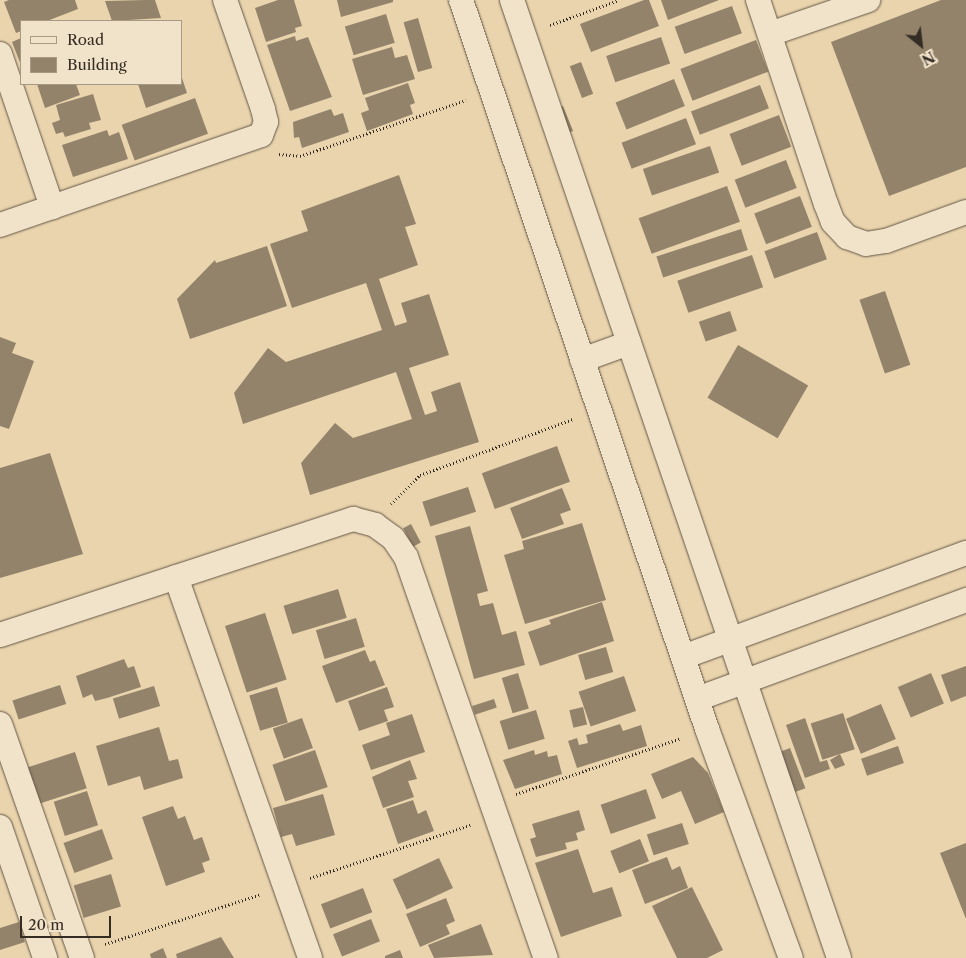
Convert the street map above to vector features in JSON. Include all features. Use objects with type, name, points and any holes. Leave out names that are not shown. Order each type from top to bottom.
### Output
[{"type":"street","points":[[0,225],[261,135],[266,122],[225,0]]},
{"type":"street","points":[[461,0],[697,699],[791,958]]},
{"type":"street","points":[[512,0],[839,958]]},
{"type":"street","points":[[758,0],[826,204],[833,222],[847,237],[866,244],[886,240],[966,212]]},
{"type":"street","points":[[770,34],[868,0]]},
{"type":"street","points":[[0,54],[52,207]]},
{"type":"street","points":[[582,360],[629,343]]},
{"type":"street","points":[[0,635],[353,520],[374,525],[393,538],[406,557],[546,958]]},
{"type":"street","points":[[683,657],[966,553]]},
{"type":"street","points":[[176,577],[310,958]]},
{"type":"street","points":[[697,699],[966,600]]},
{"type":"street","points":[[0,724],[82,958]]},
{"type":"street","points":[[0,827],[6,867],[44,958]]},
{"type":"street","points":[[6,867],[45,854]]},
{"type":"path","points":[[524,34],[619,0]]},
{"type":"path","points":[[248,141],[287,157],[300,156],[492,92]]},
{"type":"path","points":[[374,525],[403,489],[420,475],[600,409]]},
{"type":"path","points":[[492,802],[708,729]]},
{"type":"building","points":[[9,0],[75,0],[78,9],[50,20],[20,20],[20,31],[16,33],[4,2]]},
{"type":"building","points":[[155,0],[161,18],[112,20],[105,1]]},
{"type":"building","points":[[278,0],[294,0],[302,26],[295,28],[296,32],[266,42],[255,8]]},
{"type":"building","points":[[337,0],[393,0],[393,2],[341,17]]},
{"type":"building","points":[[644,0],[649,0],[659,26],[591,52],[580,24]]},
{"type":"building","points":[[661,0],[719,0],[668,20]]},
{"type":"building","points":[[941,0],[966,0],[966,167],[889,196],[831,42]]},
{"type":"building","points":[[732,6],[742,33],[685,54],[675,27]]},
{"type":"building","points":[[386,14],[395,43],[354,55],[345,27]]},
{"type":"building","points":[[418,18],[432,68],[418,72],[404,22]]},
{"type":"building","points":[[295,36],[296,41],[308,37],[332,97],[290,111],[267,45]]},
{"type":"building","points":[[661,37],[670,63],[615,82],[606,56]]},
{"type":"building","points":[[20,38],[20,62],[12,42]]},
{"type":"building","points":[[756,40],[768,72],[693,101],[680,69]]},
{"type":"building","points":[[392,47],[395,58],[407,55],[415,79],[363,95],[352,59]]},
{"type":"building","points":[[581,62],[593,94],[582,98],[570,66]]},
{"type":"building","points":[[182,78],[187,93],[146,108],[138,85],[182,85]]},
{"type":"building","points":[[674,79],[685,106],[626,129],[616,103]]},
{"type":"building","points":[[408,83],[415,103],[410,105],[413,114],[367,131],[361,113],[369,110],[365,98]]},
{"type":"building","points":[[37,85],[76,85],[80,95],[45,108]]},
{"type":"building","points":[[760,85],[769,108],[700,135],[691,112]]},
{"type":"building","points":[[93,94],[101,120],[89,123],[91,129],[65,137],[63,132],[56,134],[52,123],[60,120],[56,105]]},
{"type":"building","points":[[195,98],[208,134],[135,160],[122,125]]},
{"type":"building","points":[[563,106],[573,131],[562,136],[552,110]]},
{"type":"building","points":[[331,109],[334,116],[343,113],[349,132],[302,148],[299,137],[294,138],[293,122]]},
{"type":"building","points":[[779,115],[791,147],[742,166],[730,134]]},
{"type":"building","points":[[686,118],[696,144],[632,169],[622,143]]},
{"type":"building","points":[[107,130],[109,136],[119,132],[128,159],[73,177],[62,145]]},
{"type":"building","points":[[710,146],[719,172],[652,196],[643,169]]},
{"type":"building","points":[[786,160],[797,188],[745,208],[735,180]]},
{"type":"building","points":[[399,175],[416,224],[405,227],[418,265],[379,279],[395,326],[407,322],[401,303],[429,294],[449,355],[409,368],[425,415],[437,411],[431,392],[460,382],[479,442],[310,495],[301,463],[335,423],[353,438],[412,419],[396,372],[243,424],[234,393],[268,348],[286,362],[382,330],[366,283],[292,308],[270,244],[308,231],[301,211]]},
{"type":"building","points":[[727,186],[740,222],[652,254],[639,218]]},
{"type":"building","points":[[800,196],[812,227],[766,244],[754,214]]},
{"type":"building","points":[[741,229],[748,250],[663,277],[656,257]]},
{"type":"building","points":[[817,232],[827,259],[774,278],[764,251]]},
{"type":"building","points":[[267,246],[287,306],[190,339],[177,299],[215,260],[216,263]]},
{"type":"building","points":[[752,255],[763,287],[688,313],[677,281]]},
{"type":"building","points":[[885,291],[910,365],[885,374],[859,300]]},
{"type":"building","points":[[730,311],[737,331],[706,342],[699,322]]},
{"type":"building","points":[[0,337],[16,343],[12,353],[34,361],[9,429],[0,426]]},
{"type":"building","points":[[738,345],[808,386],[778,438],[708,398]]},
{"type":"building","points":[[557,446],[570,482],[495,509],[482,473]]},
{"type":"building","points":[[50,453],[83,554],[0,578],[0,468]]},
{"type":"building","points":[[468,487],[476,512],[430,527],[422,502]]},
{"type":"building","points":[[562,488],[571,510],[560,514],[564,524],[522,539],[510,508]]},
{"type":"building","points":[[582,523],[606,600],[525,624],[504,555],[524,549],[522,541]]},
{"type":"building","points":[[411,524],[421,543],[413,547],[403,528]]},
{"type":"building","points":[[470,526],[488,591],[477,594],[480,606],[493,603],[502,635],[516,631],[525,665],[474,679],[435,536]]},
{"type":"building","points":[[338,589],[347,618],[292,634],[283,606]]},
{"type":"building","points":[[602,602],[614,641],[540,666],[528,632],[551,624],[549,620]]},
{"type":"building","points":[[265,613],[287,680],[247,693],[225,626]]},
{"type":"building","points":[[356,618],[365,647],[325,659],[316,630]]},
{"type":"building","points":[[606,647],[613,672],[585,680],[578,655]]},
{"type":"building","points":[[365,650],[370,662],[375,660],[385,685],[336,703],[322,666]]},
{"type":"building","points":[[124,659],[128,668],[134,666],[141,687],[95,701],[92,694],[83,698],[76,676]]},
{"type":"building","points":[[966,666],[966,696],[951,702],[941,675]]},
{"type":"building","points":[[518,673],[529,708],[513,713],[502,678]]},
{"type":"building","points":[[931,673],[944,703],[911,717],[898,687]]},
{"type":"building","points":[[624,676],[636,711],[591,727],[579,692]]},
{"type":"building","points":[[60,685],[66,704],[19,719],[12,700]]},
{"type":"building","points":[[154,686],[160,706],[119,719],[113,699]]},
{"type":"building","points":[[277,687],[288,722],[260,731],[249,695]]},
{"type":"building","points":[[387,687],[394,707],[384,710],[388,721],[359,731],[348,701]]},
{"type":"building","points":[[494,699],[497,708],[475,715],[472,706]]},
{"type":"building","points":[[881,704],[896,739],[861,754],[846,719]]},
{"type":"building","points":[[583,707],[587,725],[573,728],[569,710]]},
{"type":"building","points":[[536,710],[545,739],[508,750],[500,721]]},
{"type":"building","points":[[843,713],[855,749],[822,760],[811,724]]},
{"type":"building","points":[[412,714],[425,752],[371,770],[362,745],[390,735],[386,723]]},
{"type":"building","points":[[302,718],[313,748],[284,759],[273,729]]},
{"type":"building","points":[[805,718],[820,762],[827,760],[830,769],[805,778],[786,725]]},
{"type":"building","points":[[620,724],[623,731],[641,725],[647,746],[577,768],[568,741],[577,738],[579,745],[588,743],[586,735]]},
{"type":"building","points":[[159,727],[169,761],[178,759],[183,778],[144,790],[140,776],[108,786],[96,746]]},
{"type":"building","points":[[898,746],[904,763],[867,776],[861,759]]},
{"type":"building","points":[[790,748],[805,788],[795,792],[780,752]]},
{"type":"building","points":[[315,750],[328,787],[285,802],[272,765]]},
{"type":"building","points":[[534,750],[535,755],[547,751],[548,757],[557,755],[562,774],[515,789],[503,760]]},
{"type":"building","points":[[75,752],[87,788],[38,804],[26,768]]},
{"type":"building","points":[[840,754],[845,765],[835,769],[830,760]]},
{"type":"building","points":[[693,757],[708,773],[724,812],[695,824],[681,791],[662,799],[651,774]]},
{"type":"building","points":[[410,760],[417,779],[408,781],[414,797],[383,808],[372,777]]},
{"type":"building","points":[[646,789],[656,818],[611,834],[601,805]]},
{"type":"building","points":[[87,791],[98,825],[65,836],[54,802]]},
{"type":"building","points":[[323,794],[335,835],[296,846],[292,834],[281,837],[273,808]]},
{"type":"building","points":[[413,800],[418,814],[426,810],[434,831],[398,844],[386,809]]},
{"type":"building","points":[[173,806],[178,819],[185,816],[194,840],[202,837],[210,860],[202,863],[205,872],[166,886],[142,817]]},
{"type":"building","points":[[579,810],[585,830],[576,833],[578,840],[565,843],[567,849],[536,857],[530,839],[536,837],[532,824]]},
{"type":"building","points":[[682,823],[689,844],[654,855],[647,834]]},
{"type":"building","points":[[102,829],[113,859],[74,873],[63,843]]},
{"type":"building","points":[[640,839],[649,861],[619,873],[610,851]]},
{"type":"building","points":[[966,843],[966,919],[940,853]]},
{"type":"building","points":[[578,849],[593,893],[612,887],[622,916],[561,937],[535,863]]},
{"type":"building","points":[[667,857],[672,870],[680,866],[688,888],[645,904],[632,870]]},
{"type":"building","points":[[439,858],[453,888],[407,909],[393,880]]},
{"type":"building","points":[[111,874],[121,907],[84,918],[74,885]]},
{"type":"building","points":[[692,887],[723,950],[707,958],[677,958],[652,906]]},
{"type":"building","points":[[363,888],[372,912],[330,928],[321,904]]},
{"type":"building","points":[[446,898],[455,921],[446,925],[450,934],[420,947],[406,914]]},
{"type":"building","points":[[371,919],[380,941],[342,957],[333,934]]},
{"type":"building","points":[[19,922],[25,942],[0,950],[0,928]]},
{"type":"building","points":[[481,924],[493,955],[434,958],[428,945]]},
{"type":"building","points":[[221,937],[234,958],[177,958],[176,954]]},
{"type":"building","points":[[163,948],[167,958],[151,958],[150,954]]},
{"type":"building","points":[[400,950],[403,958],[385,958],[385,956]]}]
